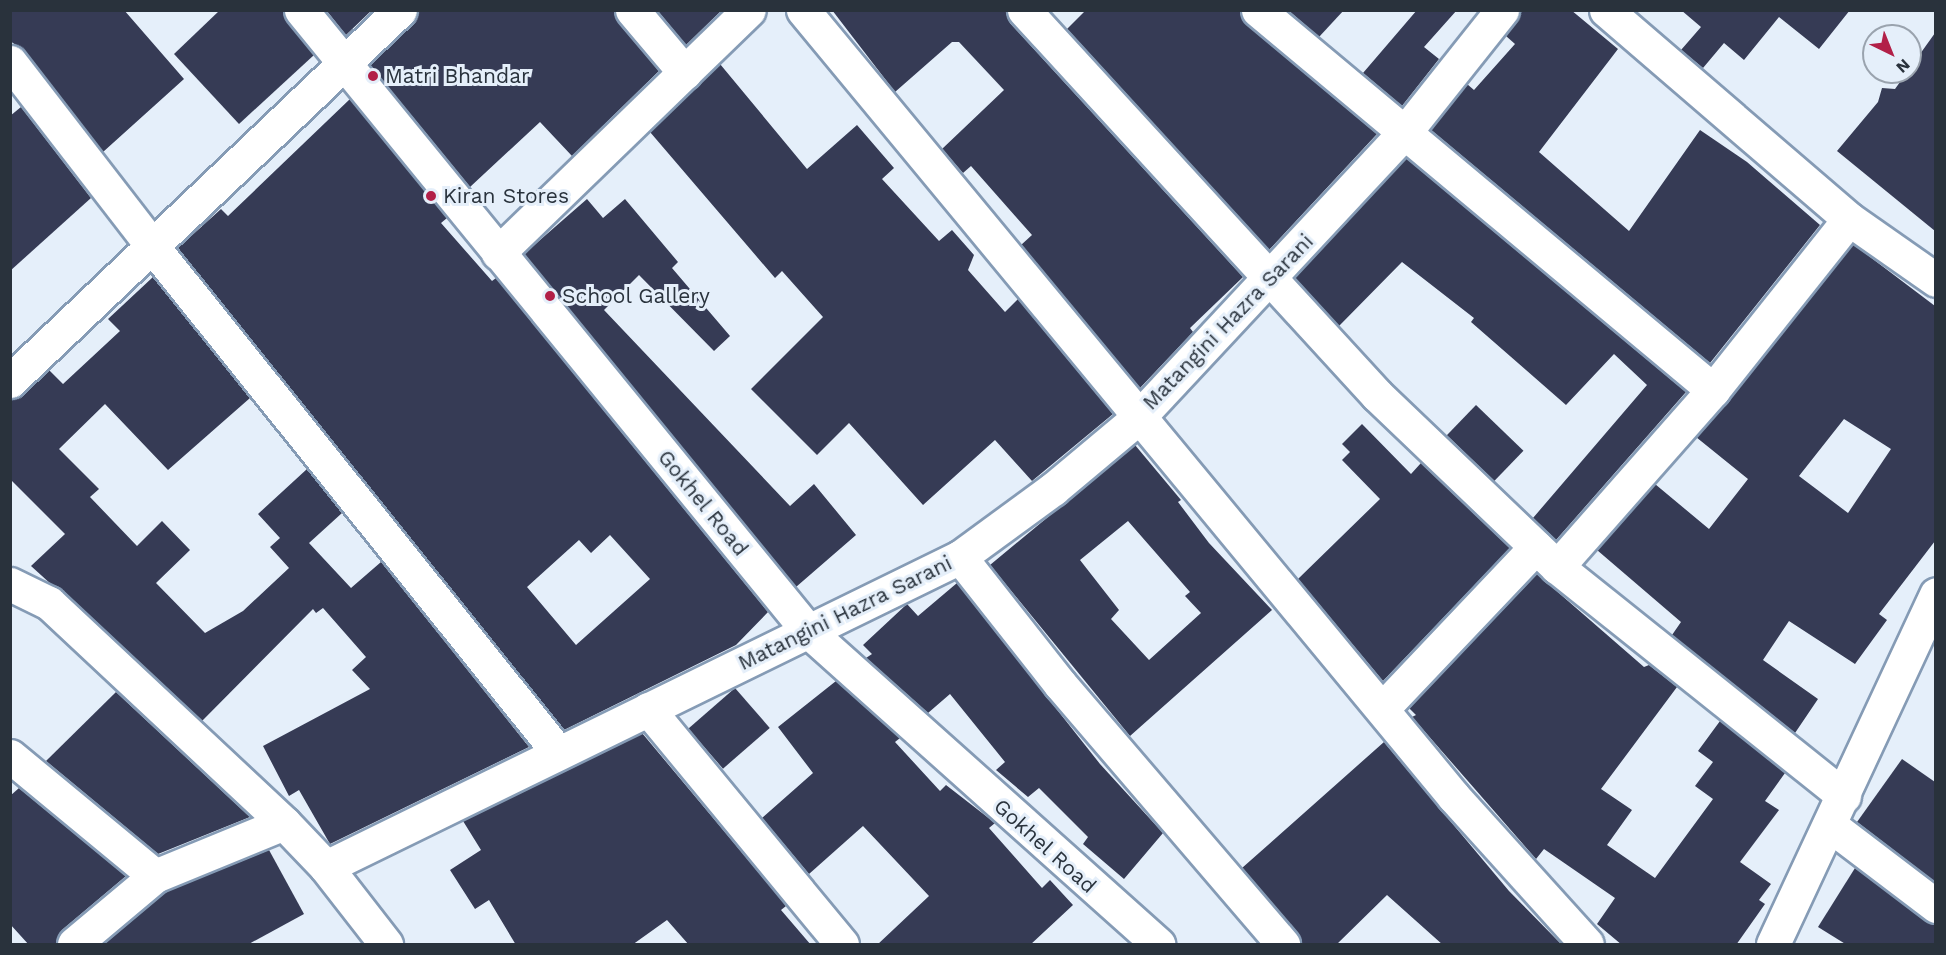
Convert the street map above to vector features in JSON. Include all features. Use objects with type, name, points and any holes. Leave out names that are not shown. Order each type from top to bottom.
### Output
[{"type":"street","name":"Gokhel Road","points":[[301,10],[808,631],[1158,945]]},
{"type":"street","points":[[10,381],[400,10]]},
{"type":"street","points":[[632,10],[685,72]]},
{"type":"street","points":[[498,253],[749,10]]},
{"type":"street","points":[[803,10],[1138,418],[1383,708],[1454,797],[1587,945]]},
{"type":"street","points":[[1024,10],[1377,395],[1547,557],[1844,796]]},
{"type":"street","points":[[1258,10],[1713,390]]},
{"type":"street","name":"Matangini Hazra Sarani","points":[[326,867],[557,752],[960,557],[1053,489],[1138,418],[1270,280],[1405,132],[1502,10]]},
{"type":"street","points":[[1606,10],[1849,219],[1935,280]]},
{"type":"street","points":[[10,62],[152,246],[557,752]]},
{"type":"street","points":[[1383,708],[1547,557],[1713,390],[1849,219]]},
{"type":"street","points":[[960,557],[1060,684],[1283,945]]},
{"type":"street","points":[[10,584],[49,603],[284,823],[326,867],[386,945]]},
{"type":"street","points":[[1773,945],[1844,796],[1927,636],[1935,594]]},
{"type":"street","points":[[648,709],[842,945]]},
{"type":"street","points":[[10,756],[155,876]]},
{"type":"street","points":[[74,945],[155,876],[284,823]]},
{"type":"street","points":[[1830,826],[1935,906]]},
{"type":"building","points":[[10,10],[124,10],[184,79],[103,152],[25,51],[10,41]]},
{"type":"building","points":[[220,10],[283,10],[314,55],[239,124],[174,54]]},
{"type":"building","points":[[326,10],[372,10],[346,35]]},
{"type":"building","points":[[418,10],[614,10],[618,22],[659,71],[572,156],[540,122],[470,187],[370,65],[413,24]]},
{"type":"building","points":[[657,10],[722,10],[686,45]]},
{"type":"building","points":[[832,10],[1005,10],[1010,23],[1243,277],[1190,328],[1193,332],[1140,388],[1021,245],[1032,235],[971,166],[963,173],[942,149],[1004,90],[959,42],[952,42],[895,92]]},
{"type":"building","points":[[1086,10],[1240,10],[1246,24],[1377,134],[1269,250],[1067,29]]},
{"type":"building","points":[[1288,10],[1344,10],[1319,37]]},
{"type":"building","points":[[1417,10],[1457,10],[1424,47],[1439,59],[1402,106],[1363,73]]},
{"type":"building","points":[[1520,10],[1571,10],[1618,49],[1539,152],[1629,231],[1700,130],[1747,162],[1820,225],[1710,363],[1431,130],[1467,84],[1474,90],[1515,44],[1506,36]]},
{"type":"building","points":[[1681,10],[1850,10],[1819,49],[1779,17],[1744,60],[1724,43],[1703,68],[1681,50],[1701,27]]},
{"type":"building","points":[[1935,33],[1935,231],[1837,151],[1878,102],[1882,88],[1895,89],[1899,84],[1922,84],[1922,51]]},
{"type":"building","points":[[720,64],[807,169],[857,125],[894,168],[882,179],[939,241],[952,230],[974,255],[968,270],[1005,312],[1018,299],[1113,414],[1032,481],[995,440],[923,505],[849,423],[817,455],[751,389],[823,317],[782,271],[775,278],[650,132]]},
{"type":"building","points":[[350,99],[447,218],[441,223],[492,281],[496,278],[768,612],[736,645],[564,730],[178,248],[221,209],[228,216]],"holes":[[[610,535],[650,579],[576,645],[527,587],[579,540],[591,553]]]},
{"type":"building","points":[[21,107],[91,198],[10,271],[10,116]]},
{"type":"building","points":[[1406,158],[1686,392],[1556,540],[1533,518],[1647,385],[1614,354],[1566,405],[1471,322],[1474,318],[1402,262],[1339,326],[1295,278]]},
{"type":"building","points":[[587,199],[603,218],[625,199],[678,262],[672,268],[730,336],[714,351],[639,275],[604,310],[790,506],[814,484],[856,535],[796,587],[524,254]]},
{"type":"building","points":[[1853,244],[1935,306],[1935,541],[1879,614],[1887,620],[1855,664],[1789,621],[1763,660],[1818,699],[1795,733],[1672,635],[1681,622],[1597,550],[1655,484],[1709,529],[1748,479],[1696,437]],"holes":[[[1844,419],[1891,449],[1848,513],[1799,476]]]},
{"type":"building","points":[[153,277],[250,398],[168,470],[105,404],[59,449],[99,489],[90,497],[137,546],[162,521],[190,550],[156,583],[205,633],[243,611],[289,568],[270,547],[280,538],[258,514],[307,469],[342,513],[309,543],[351,588],[381,562],[529,747],[330,844],[299,790],[289,796],[263,746],[370,689],[352,670],[366,657],[323,608],[316,613],[313,609],[202,721],[31,566],[65,534],[10,479],[10,401],[49,370],[63,384],[120,331],[108,319]]},
{"type":"building","points":[[1476,405],[1523,451],[1494,481],[1447,435]]},
{"type":"building","points":[[1362,424],[1411,474],[1421,463],[1510,548],[1383,681],[1298,579],[1380,499],[1342,460],[1350,452],[1342,444]]},
{"type":"building","points":[[1135,445],[1181,500],[1178,502],[1209,543],[1272,610],[1130,736],[990,565]],"holes":[[[1128,521],[1190,592],[1185,596],[1201,613],[1149,660],[1111,619],[1119,610],[1080,560]]]},
{"type":"building","points":[[1537,574],[1644,667],[1649,665],[1677,687],[1601,789],[1632,810],[1607,845],[1655,878],[1713,799],[1695,786],[1713,762],[1698,751],[1720,721],[1785,773],[1765,801],[1779,810],[1740,862],[1771,884],[1759,900],[1765,904],[1736,945],[1622,945],[1597,924],[1615,898],[1544,849],[1536,859],[1412,717],[1416,715],[1409,708]]},
{"type":"building","points":[[957,583],[1100,764],[1163,833],[1124,879],[1083,844],[1088,837],[1039,788],[1028,797],[996,770],[1005,762],[950,694],[928,713],[866,658],[872,654],[863,645],[907,604],[918,616]]},
{"type":"building","points":[[836,681],[900,738],[895,742],[940,791],[946,785],[995,823],[989,828],[1042,888],[1050,880],[1073,905],[1030,945],[877,945],[929,896],[863,826],[809,874],[762,818],[813,773],[778,727]]},
{"type":"building","points":[[735,688],[770,728],[723,769],[688,729]]},
{"type":"building","points":[[116,692],[250,817],[158,854],[46,761]]},
{"type":"building","points":[[642,733],[781,899],[786,906],[781,910],[811,945],[689,945],[667,920],[632,945],[516,945],[489,900],[475,909],[450,870],[481,850],[463,821]]},
{"type":"building","points":[[1384,742],[1509,891],[1562,945],[1443,945],[1387,895],[1336,945],[1301,945],[1297,932],[1242,868]]},
{"type":"building","points":[[1902,759],[1935,782],[1935,882],[1857,822]]},
{"type":"building","points":[[19,788],[126,876],[62,930],[56,945],[29,945],[10,924],[10,796]]},
{"type":"building","points":[[269,850],[304,914],[247,945],[103,945],[165,892]]},
{"type":"building","points":[[1855,868],[1935,924],[1935,945],[1847,945],[1818,927]]},
{"type":"place","name":"Matri Bhandar","points":[[373,76]]},
{"type":"place","name":"Kiran Stores","points":[[431,196]]},
{"type":"place","name":"School Gallery","points":[[550,296]]}]
